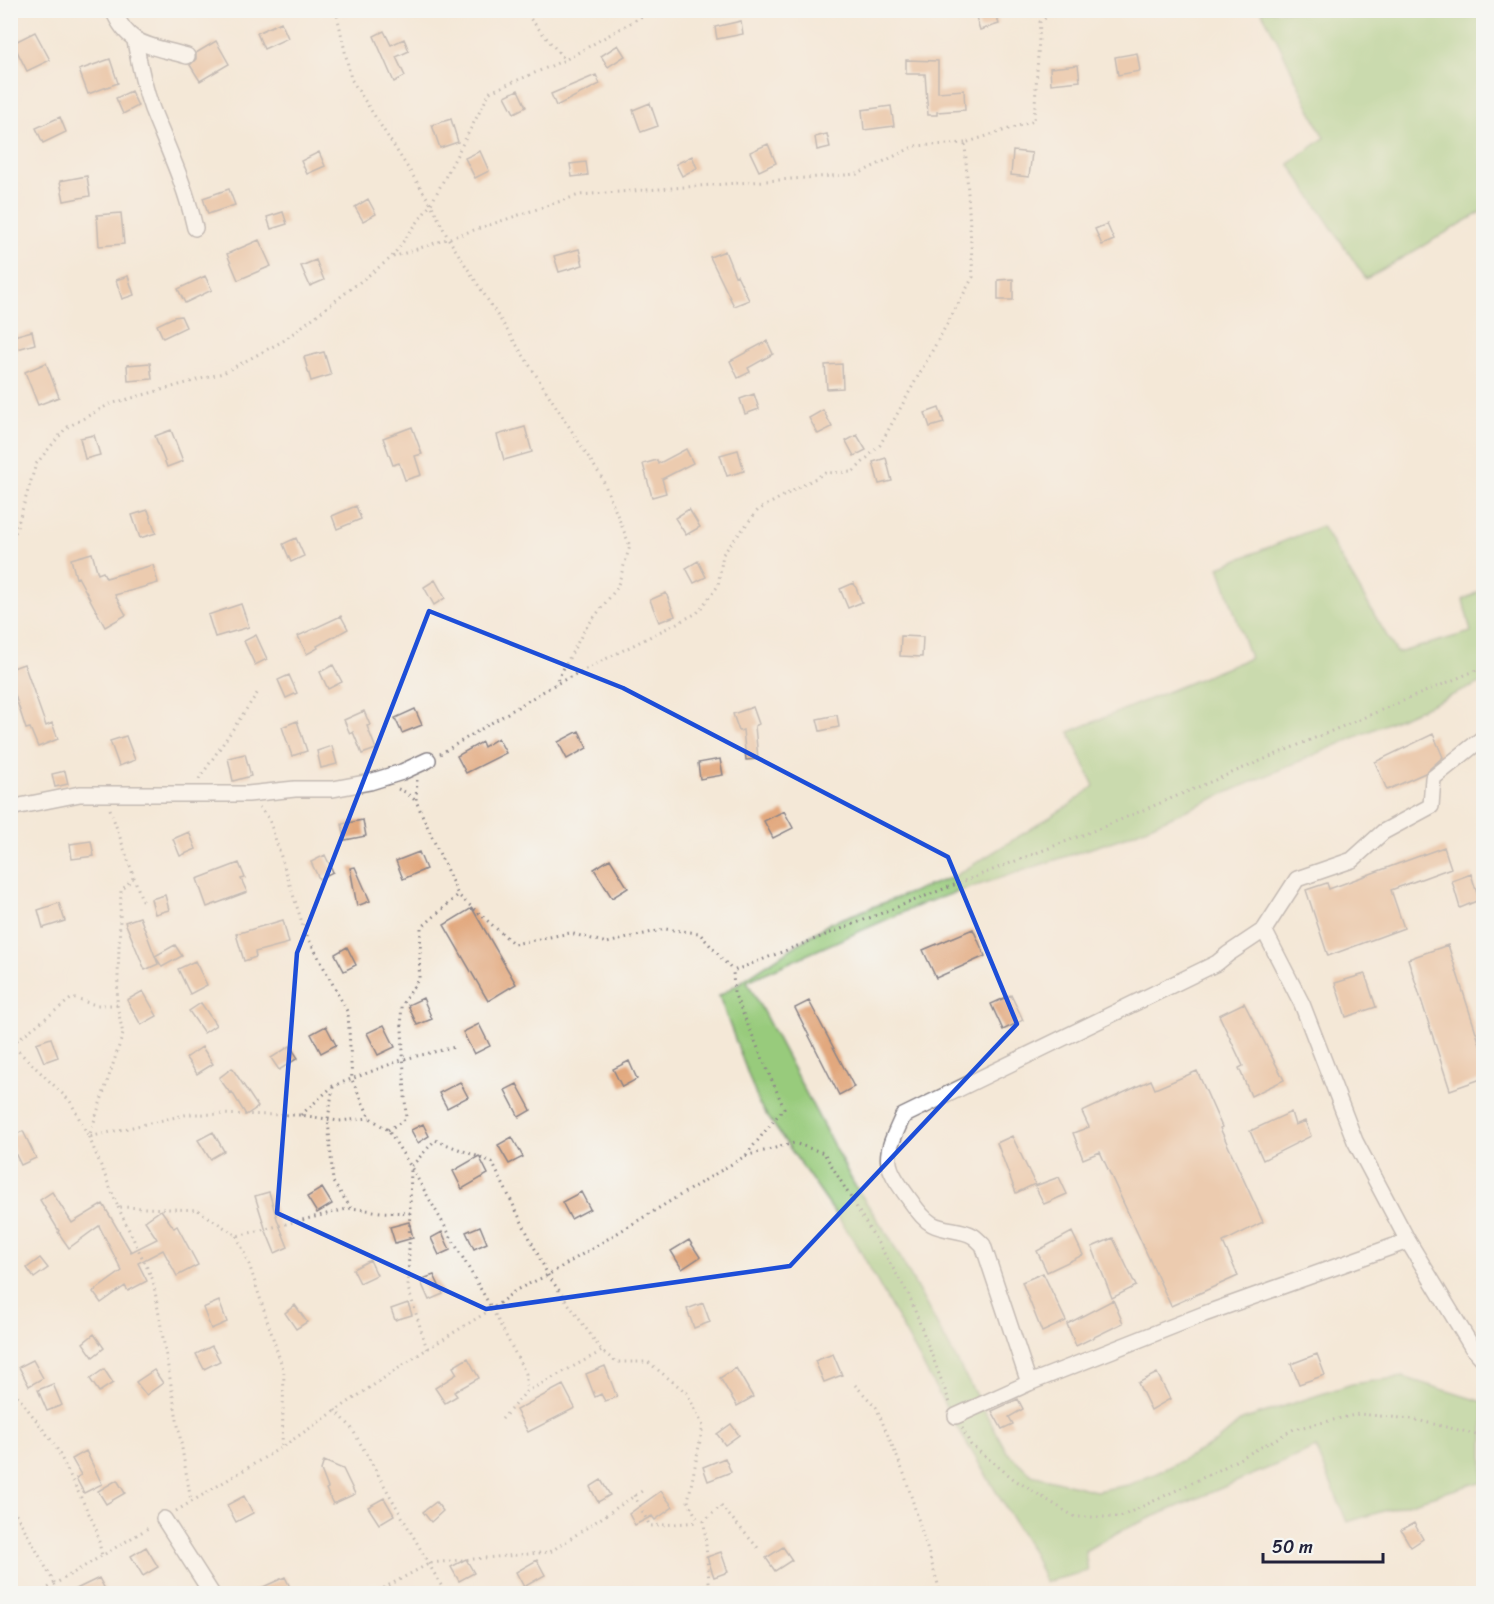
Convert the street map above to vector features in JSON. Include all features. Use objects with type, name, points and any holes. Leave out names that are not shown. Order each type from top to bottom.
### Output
[{"type":"street","points":[[113,10],[124,31],[135,41],[187,56]]},
{"type":"street","points":[[135,41],[141,72],[152,107],[188,196],[195,228]]},
{"type":"street","points":[[1029,1383],[983,1245],[971,1235],[943,1229],[930,1223],[918,1212],[892,1177],[888,1163],[889,1148],[903,1116],[1217,963],[1264,930],[1297,879],[1352,860],[1383,832],[1431,806],[1433,778],[1484,737]]},
{"type":"street","points":[[10,808],[80,794],[248,794],[295,789],[333,789],[402,772],[428,760]]},
{"type":"street","points":[[1264,930],[1302,1004],[1355,1141],[1408,1241],[1472,1347],[1484,1360]]},
{"type":"street","points":[[956,1416],[1029,1383],[1204,1314],[1408,1241]]},
{"type":"street","points":[[164,1519],[212,1593]]},
{"type":"path","points":[[336,10],[351,79],[431,204],[448,238],[602,478],[630,546],[617,588],[585,629],[554,685]]},
{"type":"path","points":[[523,10],[565,60]]},
{"type":"path","points":[[10,550],[36,464],[66,428],[110,404],[223,373],[283,341],[391,258],[431,204],[490,92],[565,60],[653,10]]},
{"type":"path","points":[[391,258],[579,195],[858,174],[915,146],[965,143],[1034,122],[1040,21],[1056,10]]},
{"type":"path","points":[[745,1156],[784,1108],[734,993],[733,971],[699,933],[676,930],[665,929],[607,943],[570,933],[514,944],[458,895],[416,801],[418,777],[428,760],[554,685],[697,614],[718,586],[723,554],[758,510],[825,473],[854,472],[880,445],[973,277],[965,143]]},
{"type":"path","points":[[733,971],[1103,827],[1484,667]]},
{"type":"path","points":[[187,795],[258,692]]},
{"type":"path","points":[[10,710],[10,726]]},
{"type":"path","points":[[105,793],[143,903]]},
{"type":"path","points":[[248,794],[269,819],[305,932],[348,1013],[352,1080],[370,1118],[388,1130],[411,1167],[492,1309],[526,1374],[526,1392]]},
{"type":"path","points":[[89,1137],[123,1034],[117,1005],[121,891],[133,878]]},
{"type":"path","points":[[388,1130],[406,1119],[401,1006],[419,978],[421,928],[458,895]]},
{"type":"path","points":[[117,1005],[96,1005],[72,998],[11,1044],[70,1101],[89,1137],[118,1207],[153,1280],[191,1501]]},
{"type":"path","points":[[301,1115],[333,1086],[404,1059],[455,1047]]},
{"type":"path","points":[[333,1086],[328,1119],[333,1182],[351,1208]]},
{"type":"path","points":[[89,1137],[189,1114],[301,1115],[339,1121],[370,1118]]},
{"type":"path","points":[[427,1349],[408,1288],[411,1167],[435,1140],[492,1162],[548,1275],[602,1351],[616,1362],[648,1362],[687,1393],[703,1426],[688,1501],[699,1522]]},
{"type":"path","points":[[38,1593],[282,1447],[427,1349],[492,1309],[516,1290],[548,1275],[745,1156],[794,1143],[824,1153],[909,1295],[956,1416],[971,1445],[1015,1480],[1075,1517],[1120,1518],[1219,1470],[1294,1429],[1359,1414],[1412,1419],[1484,1436]]},
{"type":"path","points":[[118,1207],[198,1210],[237,1236],[249,1264],[284,1372],[282,1447]]},
{"type":"path","points":[[237,1236],[351,1208],[410,1213]]},
{"type":"path","points":[[501,1419],[526,1392],[602,1351]]},
{"type":"path","points":[[855,1385],[876,1407],[905,1476],[940,1593],[934,1593]]},
{"type":"path","points":[[10,1386],[55,1445],[96,1528],[102,1556]]},
{"type":"path","points":[[335,1410],[351,1427],[446,1593]]},
{"type":"path","points":[[373,1593],[430,1563],[550,1552],[642,1491]]},
{"type":"path","points":[[634,1495],[650,1526],[704,1521],[721,1506],[759,1550]]},
{"type":"path","points":[[10,1503],[55,1584]]},
{"type":"path","points":[[704,1521],[710,1593]]},
{"type":"highlighted area","points":[[429,611],[623,688],[948,857],[1017,1024],[790,1266],[486,1309],[277,1213],[297,953]]},
{"type":"green space","points":[[1261,11],[1483,11],[1483,211],[1366,279],[1289,164],[1324,138]]},
{"type":"green space","points":[[1322,526],[1397,653],[1471,632],[1463,600],[1483,589],[1483,682],[1122,838],[924,903],[747,981],[854,1184],[889,1237],[1007,1452],[1032,1475],[1096,1491],[1128,1485],[1157,1473],[1216,1442],[1242,1420],[1352,1384],[1403,1377],[1483,1402],[1483,1481],[1347,1522],[1316,1448],[1120,1531],[1085,1551],[1088,1571],[1045,1582],[1033,1553],[957,1427],[857,1245],[759,1104],[719,996],[830,923],[955,876],[1068,806],[1094,786],[1069,732],[1250,658],[1219,567]]},
{"type":"building","points":[[995,11],[999,24],[980,30],[976,17]]},
{"type":"building","points":[[741,21],[743,34],[717,39],[715,27]]},
{"type":"building","points":[[281,22],[288,38],[264,49],[257,33]]},
{"type":"building","points":[[384,31],[391,45],[404,39],[409,51],[396,57],[405,76],[394,82],[374,36]]},
{"type":"building","points":[[35,32],[50,60],[27,71],[13,43]]},
{"type":"building","points":[[216,41],[229,64],[200,81],[190,65],[196,59],[196,53]]},
{"type":"building","points":[[618,45],[625,56],[608,67],[601,56]]},
{"type":"building","points":[[1137,53],[1140,71],[1118,75],[1115,57]]},
{"type":"building","points":[[110,59],[118,83],[88,94],[79,70]]},
{"type":"building","points":[[906,60],[938,61],[938,92],[964,90],[965,110],[928,115],[925,74],[906,74]]},
{"type":"building","points":[[1078,65],[1080,81],[1051,84],[1050,68]]},
{"type":"building","points":[[596,75],[600,84],[556,106],[551,94]]},
{"type":"building","points":[[518,90],[526,107],[514,113],[505,96]]},
{"type":"building","points":[[131,91],[138,106],[123,114],[116,98]]},
{"type":"building","points":[[650,103],[658,126],[641,132],[633,110]]},
{"type":"building","points":[[891,106],[894,126],[864,130],[862,110]]},
{"type":"building","points":[[60,117],[66,132],[43,143],[36,128]]},
{"type":"building","points":[[451,119],[458,142],[440,148],[432,125]]},
{"type":"building","points":[[827,134],[830,147],[817,150],[815,137]]},
{"type":"building","points":[[768,144],[776,163],[759,171],[750,152]]},
{"type":"building","points":[[480,151],[489,171],[475,178],[465,158]]},
{"type":"building","points":[[1013,151],[1032,153],[1029,177],[1011,175]]},
{"type":"building","points":[[319,152],[325,166],[307,174],[301,161]]},
{"type":"building","points":[[692,156],[697,168],[682,176],[676,164]]},
{"type":"building","points":[[586,162],[588,175],[572,177],[570,164]]},
{"type":"building","points":[[87,176],[90,196],[64,201],[60,181]]},
{"type":"building","points":[[229,189],[235,205],[208,214],[203,198]]},
{"type":"building","points":[[368,199],[376,214],[363,221],[355,207]]},
{"type":"building","points":[[283,212],[287,224],[271,229],[267,217]]},
{"type":"building","points":[[121,213],[124,244],[99,246],[97,215]]},
{"type":"building","points":[[1107,224],[1114,240],[1102,245],[1095,229]]},
{"type":"building","points":[[259,240],[271,266],[238,280],[227,254]]},
{"type":"building","points":[[579,249],[583,265],[559,272],[554,256]]},
{"type":"building","points":[[725,251],[735,276],[737,275],[749,300],[734,306],[710,257]]},
{"type":"building","points":[[316,260],[324,280],[310,286],[301,266]]},
{"type":"building","points":[[128,276],[134,295],[122,299],[116,280]]},
{"type":"building","points":[[205,276],[212,290],[185,303],[178,289]]},
{"type":"building","points":[[1013,279],[1013,300],[998,300],[998,280]]},
{"type":"building","points":[[181,316],[186,327],[163,338],[157,325]]},
{"type":"building","points":[[32,331],[35,344],[14,350],[10,337]]},
{"type":"building","points":[[767,341],[773,354],[748,368],[750,372],[738,378],[730,361]]},
{"type":"building","points":[[324,352],[331,375],[311,381],[304,357]]},
{"type":"building","points":[[46,363],[59,397],[38,405],[25,372]]},
{"type":"building","points":[[150,363],[152,379],[128,381],[127,365]]},
{"type":"building","points":[[842,364],[843,388],[827,389],[825,365]]},
{"type":"building","points":[[754,394],[759,409],[745,414],[740,399]]},
{"type":"building","points":[[939,408],[944,423],[930,427],[925,413]]},
{"type":"building","points":[[823,410],[832,427],[818,434],[809,418]]},
{"type":"building","points":[[412,427],[422,454],[415,456],[421,475],[405,480],[399,463],[393,465],[383,438]]},
{"type":"building","points":[[525,427],[532,452],[504,460],[497,435]]},
{"type":"building","points":[[171,430],[183,461],[167,467],[155,436]]},
{"type":"building","points":[[94,435],[100,455],[85,459],[80,438]]},
{"type":"building","points":[[857,435],[866,450],[854,456],[846,441]]},
{"type":"building","points":[[686,449],[693,463],[662,479],[666,493],[652,497],[643,464],[657,460],[658,464]]},
{"type":"building","points":[[738,450],[744,471],[727,476],[720,455]]},
{"type":"building","points":[[886,458],[892,481],[879,484],[873,462]]},
{"type":"building","points":[[356,506],[361,519],[337,529],[332,516]]},
{"type":"building","points":[[689,509],[700,527],[686,535],[675,518]]},
{"type":"building","points":[[148,510],[156,533],[140,538],[132,515]]},
{"type":"building","points":[[296,538],[304,556],[291,562],[283,544]]},
{"type":"building","points":[[92,553],[98,574],[103,572],[106,578],[153,565],[158,583],[115,595],[126,615],[105,627],[78,577],[76,578],[71,559]]},
{"type":"building","points":[[698,561],[706,577],[694,583],[686,568]]},
{"type":"building","points":[[435,580],[445,598],[434,605],[424,587]]},
{"type":"building","points":[[854,583],[862,602],[848,608],[840,589]]},
{"type":"building","points":[[666,593],[675,616],[659,622],[650,600]]},
{"type":"building","points":[[241,604],[249,627],[215,637],[208,615]]},
{"type":"building","points":[[341,616],[348,629],[307,654],[298,636]]},
{"type":"building","points":[[256,635],[267,659],[255,665],[244,641]]},
{"type":"building","points":[[901,636],[923,637],[922,657],[900,656]]},
{"type":"building","points":[[24,664],[46,726],[52,723],[58,739],[38,747],[30,728],[26,729],[10,680],[10,669]]},
{"type":"building","points":[[333,665],[342,682],[328,689],[320,672]]},
{"type":"building","points":[[289,675],[297,693],[286,698],[278,680]]},
{"type":"building","points":[[753,707],[759,724],[755,726],[758,759],[746,760],[743,730],[739,731],[733,714]]},
{"type":"building","points":[[415,709],[422,725],[402,733],[395,718]]},
{"type":"building","points":[[364,711],[376,749],[362,754],[353,732],[350,734],[344,720]]},
{"type":"building","points":[[837,715],[839,727],[820,731],[817,719]]},
{"type":"building","points":[[297,721],[307,751],[292,756],[282,727]]},
{"type":"building","points":[[579,731],[587,748],[567,759],[558,742]]},
{"type":"building","points":[[1433,734],[1443,757],[1425,773],[1387,790],[1375,762]]},
{"type":"building","points":[[126,736],[135,760],[119,766],[110,741]]},
{"type":"building","points":[[498,738],[506,753],[466,773],[457,756],[482,742],[484,747]]},
{"type":"building","points":[[332,746],[337,764],[321,768],[317,751]]},
{"type":"building","points":[[245,754],[251,776],[233,781],[228,758]]},
{"type":"building","points":[[720,759],[723,775],[700,779],[698,763]]},
{"type":"building","points":[[65,771],[68,784],[55,787],[52,774]]},
{"type":"building","points":[[784,811],[793,828],[773,838],[764,821]]},
{"type":"building","points":[[363,820],[366,836],[345,840],[342,824]]},
{"type":"building","points":[[189,832],[196,849],[180,856],[173,839]]},
{"type":"building","points":[[91,841],[94,856],[72,859],[70,844]]},
{"type":"building","points":[[1444,847],[1451,868],[1391,890],[1404,928],[1328,956],[1306,890],[1327,883],[1329,889]]},
{"type":"building","points":[[419,852],[426,869],[403,879],[396,861]]},
{"type":"building","points":[[325,855],[333,872],[319,879],[311,862]]},
{"type":"building","points":[[610,859],[628,888],[612,898],[594,869]]},
{"type":"building","points":[[239,863],[245,878],[241,879],[247,892],[207,907],[197,879]]},
{"type":"building","points":[[355,867],[370,901],[357,906],[350,868]]},
{"type":"building","points":[[1471,874],[1479,900],[1460,908],[1452,881]]},
{"type":"building","points":[[165,895],[169,910],[155,914],[151,899]]},
{"type":"building","points":[[59,903],[65,921],[43,928],[38,910]]},
{"type":"building","points":[[472,908],[516,984],[488,1001],[444,925]]},
{"type":"building","points":[[140,917],[158,964],[145,970],[125,922]]},
{"type":"building","points":[[283,920],[289,943],[255,952],[256,957],[244,961],[236,934]]},
{"type":"building","points":[[973,929],[985,956],[936,978],[923,950]]},
{"type":"building","points":[[175,945],[182,956],[162,967],[155,956]]},
{"type":"building","points":[[1448,945],[1484,1057],[1484,1078],[1450,1090],[1408,959]]},
{"type":"building","points":[[347,947],[356,965],[344,971],[335,954]]},
{"type":"building","points":[[195,961],[207,985],[190,994],[178,969]]},
{"type":"building","points":[[1365,974],[1376,1007],[1346,1017],[1335,983]]},
{"type":"building","points":[[143,991],[157,1016],[141,1025],[127,1000]]},
{"type":"building","points":[[1011,995],[1023,1020],[1003,1030],[991,1004]]},
{"type":"building","points":[[423,998],[432,1019],[417,1025],[408,1005]]},
{"type":"building","points":[[809,1001],[854,1087],[839,1095],[795,1008]]},
{"type":"building","points":[[201,1003],[216,1025],[204,1033],[189,1011]]},
{"type":"building","points":[[1244,1003],[1284,1080],[1251,1096],[1239,1068],[1243,1066],[1219,1015]]},
{"type":"building","points":[[479,1024],[490,1046],[474,1054],[463,1032]]},
{"type":"building","points":[[384,1025],[395,1047],[378,1055],[367,1033]]},
{"type":"building","points":[[326,1026],[336,1045],[321,1053],[311,1034]]},
{"type":"building","points":[[51,1038],[58,1057],[44,1062],[36,1043]]},
{"type":"building","points":[[290,1046],[298,1058],[279,1070],[271,1058]]},
{"type":"building","points":[[202,1047],[213,1064],[197,1074],[186,1058]]},
{"type":"building","points":[[629,1061],[637,1079],[622,1087],[613,1069]]},
{"type":"building","points":[[232,1068],[258,1107],[246,1115],[232,1092],[230,1093],[219,1078]]},
{"type":"building","points":[[1197,1071],[1263,1222],[1223,1242],[1238,1276],[1171,1306],[1100,1152],[1083,1159],[1073,1133],[1089,1127],[1082,1112],[1151,1080],[1155,1089]]},
{"type":"building","points":[[460,1082],[468,1097],[447,1108],[439,1093]]},
{"type":"building","points":[[517,1084],[531,1110],[519,1117],[505,1090]]},
{"type":"building","points":[[1291,1112],[1295,1125],[1305,1121],[1311,1136],[1263,1160],[1250,1131]]},
{"type":"building","points":[[423,1124],[429,1136],[418,1143],[411,1130]]},
{"type":"building","points":[[23,1131],[36,1158],[21,1165],[10,1143],[10,1137]]},
{"type":"building","points":[[213,1132],[224,1151],[210,1159],[198,1140]]},
{"type":"building","points":[[1012,1136],[1035,1184],[1016,1193],[997,1143]]},
{"type":"building","points":[[512,1137],[523,1157],[509,1164],[498,1145]]},
{"type":"building","points":[[479,1156],[488,1174],[462,1189],[453,1171]]},
{"type":"building","points":[[1059,1177],[1067,1194],[1044,1204],[1035,1186]]},
{"type":"building","points":[[322,1188],[332,1204],[317,1213],[307,1197]]},
{"type":"building","points":[[52,1192],[72,1223],[103,1204],[131,1252],[157,1239],[145,1221],[161,1210],[174,1228],[177,1226],[198,1265],[177,1276],[163,1250],[138,1263],[147,1281],[128,1291],[125,1286],[101,1303],[93,1292],[122,1271],[99,1226],[69,1248],[40,1200]]},
{"type":"building","points":[[269,1192],[288,1247],[275,1253],[255,1196]]},
{"type":"building","points":[[581,1192],[590,1209],[571,1219],[562,1202]]},
{"type":"building","points":[[409,1222],[413,1238],[395,1243],[390,1227]]},
{"type":"building","points":[[480,1226],[487,1243],[474,1249],[466,1232]]},
{"type":"building","points":[[442,1232],[450,1250],[439,1255],[431,1238]]},
{"type":"building","points":[[1072,1232],[1083,1255],[1047,1272],[1037,1251]]},
{"type":"building","points":[[1113,1238],[1136,1286],[1112,1298],[1092,1247]]},
{"type":"building","points":[[689,1240],[700,1257],[682,1269],[671,1251]]},
{"type":"building","points":[[40,1258],[48,1268],[34,1278],[27,1268]]},
{"type":"building","points":[[370,1260],[377,1275],[360,1283],[353,1269]]},
{"type":"building","points":[[1043,1273],[1066,1321],[1042,1332],[1022,1282]]},
{"type":"building","points":[[434,1275],[443,1294],[429,1300],[420,1280]]},
{"type":"building","points":[[1113,1300],[1123,1323],[1076,1346],[1067,1324]]},
{"type":"building","points":[[219,1301],[227,1322],[211,1329],[203,1308]]},
{"type":"building","points":[[408,1303],[412,1315],[395,1320],[391,1309]]},
{"type":"building","points":[[703,1303],[710,1322],[694,1328],[687,1309]]},
{"type":"building","points":[[295,1305],[307,1322],[296,1329],[285,1313]]},
{"type":"building","points":[[94,1334],[104,1348],[93,1357],[83,1343]]},
{"type":"building","points":[[212,1346],[220,1361],[204,1369],[196,1354]]},
{"type":"building","points":[[833,1354],[842,1375],[824,1382],[815,1361]]},
{"type":"building","points":[[1317,1354],[1325,1375],[1299,1384],[1291,1364]]},
{"type":"building","points":[[468,1358],[479,1378],[454,1392],[457,1396],[445,1403],[435,1388],[457,1374],[453,1367]]},
{"type":"building","points":[[33,1360],[43,1378],[29,1386],[19,1367]]},
{"type":"building","points":[[605,1366],[617,1397],[605,1401],[601,1394],[595,1397],[586,1374]]},
{"type":"building","points":[[736,1368],[753,1397],[737,1406],[720,1378]]},
{"type":"building","points":[[104,1369],[113,1383],[99,1392],[90,1379]]},
{"type":"building","points":[[154,1370],[163,1383],[146,1395],[136,1382]]},
{"type":"building","points":[[1157,1373],[1170,1399],[1151,1410],[1138,1383]]},
{"type":"building","points":[[53,1384],[62,1405],[47,1411],[38,1390]]},
{"type":"building","points":[[563,1385],[575,1408],[528,1432],[516,1410]]},
{"type":"building","points":[[1018,1399],[1023,1409],[1009,1417],[1013,1424],[1002,1429],[992,1411]]},
{"type":"building","points":[[731,1424],[739,1435],[725,1445],[717,1434]]},
{"type":"building","points":[[86,1451],[102,1484],[84,1493],[76,1478],[81,1475],[72,1459]]},
{"type":"building","points":[[725,1458],[731,1472],[708,1481],[703,1467]]},
{"type":"building","points":[[324,1461],[343,1469],[355,1494],[333,1504],[321,1470]]},
{"type":"building","points":[[117,1480],[125,1493],[106,1504],[98,1491]]},
{"type":"building","points":[[601,1480],[610,1495],[598,1502],[590,1487]]},
{"type":"building","points":[[661,1491],[673,1507],[655,1520],[652,1516],[635,1525],[629,1514]]},
{"type":"building","points":[[244,1496],[253,1513],[236,1522],[227,1505]]},
{"type":"building","points":[[384,1498],[394,1515],[379,1524],[368,1507]]},
{"type":"building","points":[[436,1502],[443,1511],[431,1522],[423,1512]]},
{"type":"building","points":[[1414,1523],[1423,1539],[1411,1547],[1401,1530]]},
{"type":"building","points":[[146,1547],[158,1567],[143,1576],[131,1556]]},
{"type":"building","points":[[783,1547],[792,1560],[775,1571],[766,1558]]},
{"type":"building","points":[[721,1552],[728,1572],[714,1577],[707,1557]]},
{"type":"building","points":[[466,1559],[474,1573],[459,1581],[451,1567]]},
{"type":"building","points":[[537,1560],[545,1575],[524,1587],[516,1572]]},
{"type":"building","points":[[285,1577],[293,1593],[250,1593]]},
{"type":"building","points":[[99,1578],[107,1593],[68,1593]]}]
